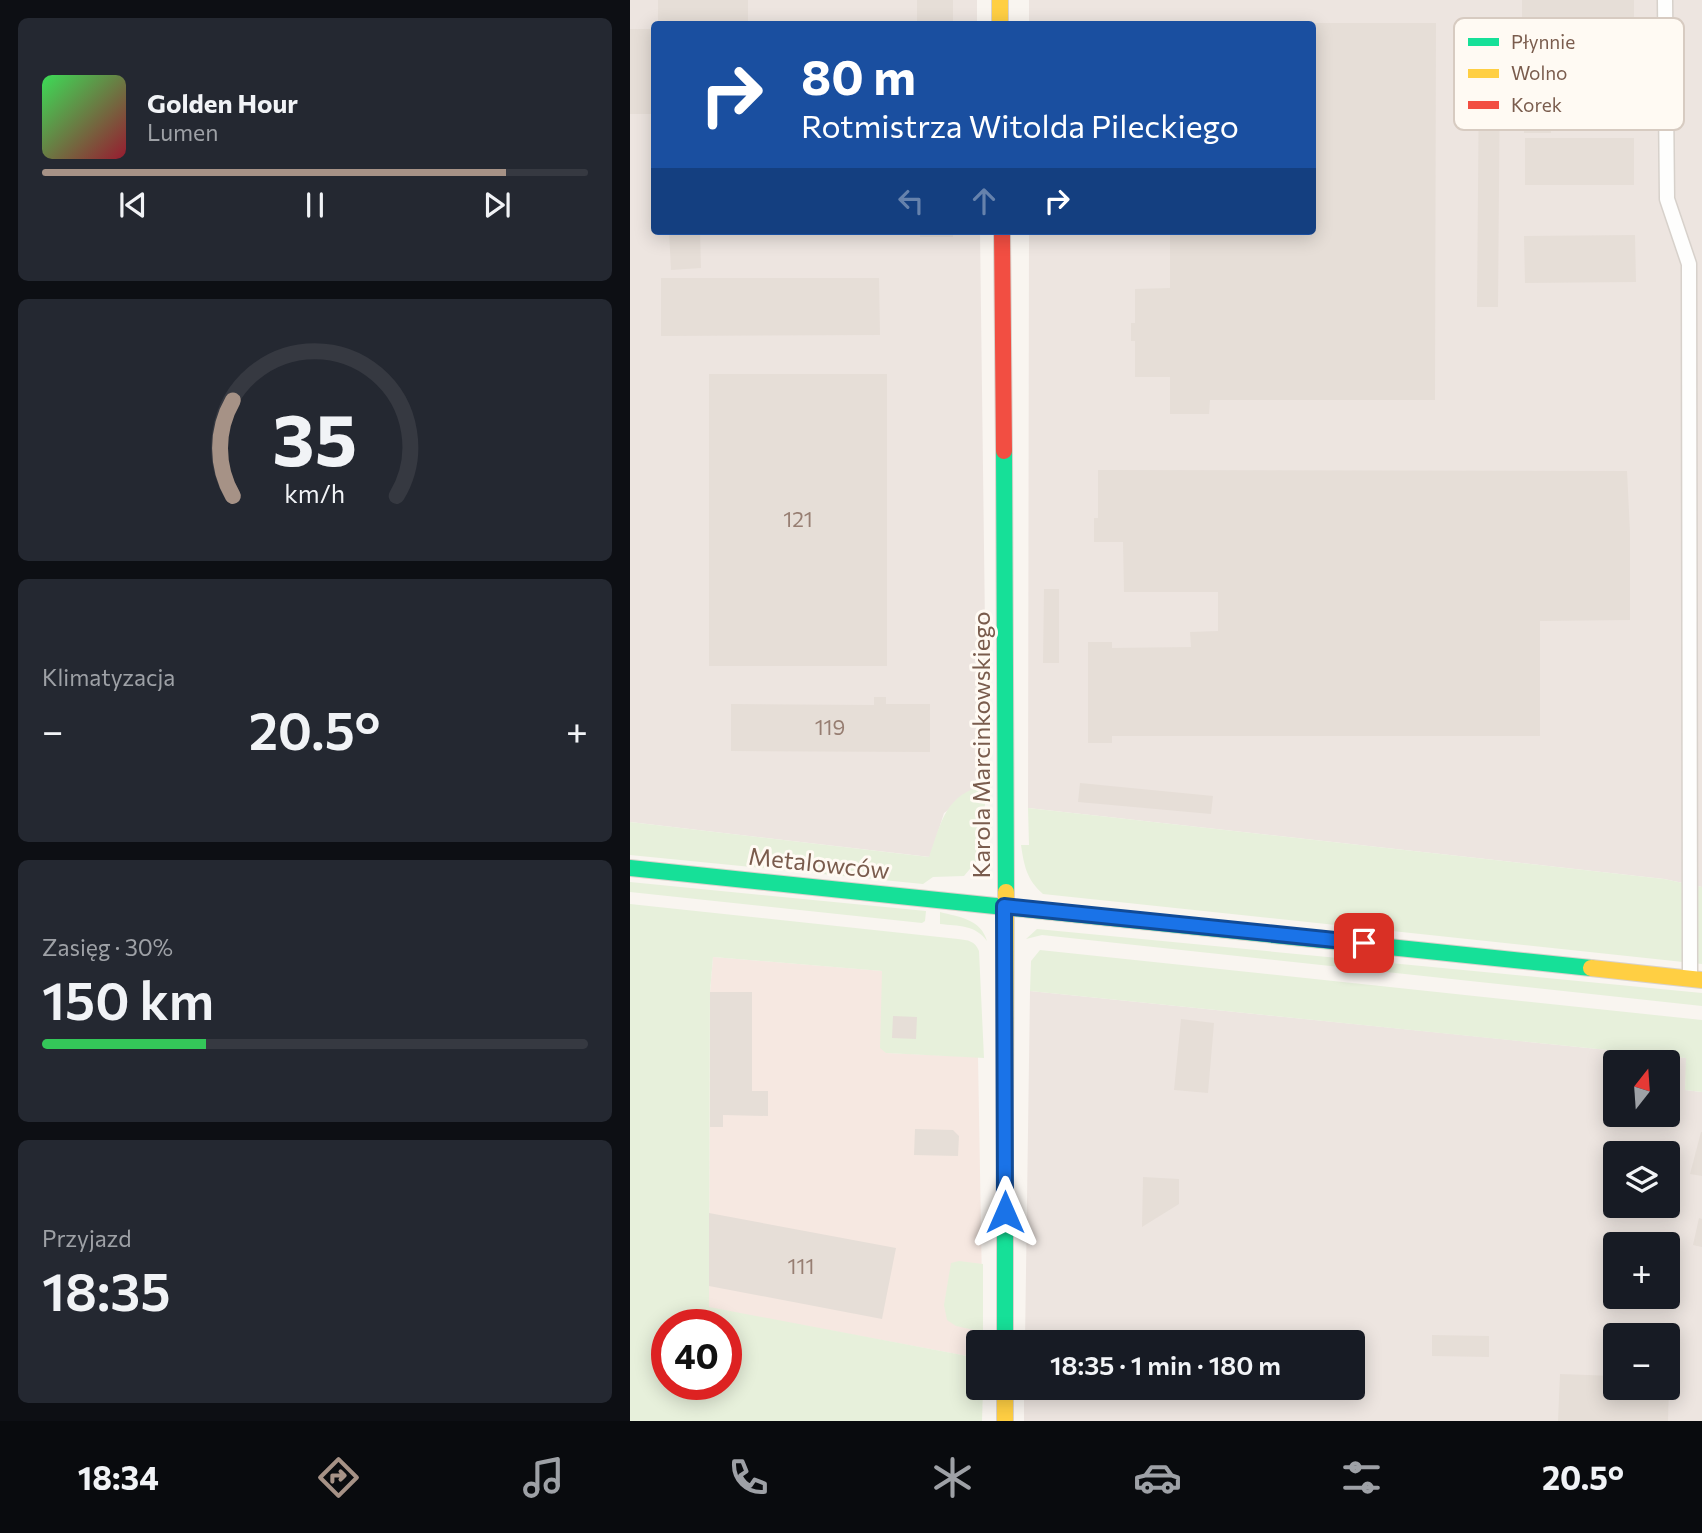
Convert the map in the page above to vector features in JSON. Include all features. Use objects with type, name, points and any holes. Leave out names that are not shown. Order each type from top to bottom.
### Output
[{"type":"street","points":[[1000,0],[1000,21]]},
{"type":"street","name":"Karola Marcinkowskiego","points":[[1002,235],[1006,623],[1005,1330]]},
{"type":"street","name":"Metalowców","points":[[630,868],[1696,979]]},
{"type":"street","points":[[1005,1400],[1005,1421]]},
{"type":"lane","points":[[1665,0],[1665,18]]},
{"type":"lane","points":[[1666,130],[1667,199],[1689,264],[1696,979]]},
{"type":"shaded area","points":[[630,0],[977,0],[977,21],[651,21],[651,235],[980,235],[987,784],[944,813],[930,857],[630,822]]},
{"type":"shaded area","points":[[1029,0],[1702,0],[1702,887],[1664,879],[1028,808],[1029,235],[1316,235],[1316,21],[1029,21]]},
{"type":"shaded area","points":[[713,957],[883,971],[886,1053],[978,1057],[983,1330],[966,1330],[966,1356],[742,1314],[742,1309],[709,1308],[710,992]]},
{"type":"shaded area","points":[[1030,991],[1609,1050],[1603,1050],[1603,1127],[1680,1127],[1680,1057],[1687,1058],[1685,1090],[1702,1092],[1702,1421],[1024,1421],[1024,1400],[1365,1400],[1365,1330],[1025,1330]]},
{"type":"green space","points":[[987,784],[980,857],[964,876],[933,877],[923,884],[630,855],[630,822],[929,857],[942,821],[954,802],[973,789]]},
{"type":"green space","points":[[1028,808],[1664,879],[1702,887],[1702,964],[1043,894],[1030,878],[1022,853],[1021,845],[1029,845]]},
{"type":"green space","points":[[630,882],[926,911],[925,921],[922,923],[630,892]]},
{"type":"green space","points":[[630,904],[962,939],[973,943],[977,948],[984,1058],[886,1053],[880,1048],[882,971],[713,957],[710,992],[709,1307],[720,1309],[651,1309],[651,1400],[742,1400],[742,1313],[966,1356],[966,1400],[983,1400],[982,1421],[630,1421]]},
{"type":"green space","points":[[940,912],[975,923],[987,941],[972,929],[940,924]]},
{"type":"green space","points":[[1037,929],[1702,993],[1702,1006],[1042,935],[1026,939]]},
{"type":"green space","points":[[1040,950],[1702,1020],[1702,1092],[1685,1090],[1686,1058],[1680,1057],[1680,1050],[1608,1050],[1030,991],[1031,961]]},
{"type":"green space","points":[[959,1261],[983,1264],[983,1330],[956,1326],[947,1320],[944,1305],[951,1263]]},
{"type":"building","points":[[658,0],[748,0],[748,21],[658,21]]},
{"type":"building","points":[[917,0],[953,0],[953,21],[917,21]]},
{"type":"building","points":[[1522,0],[1634,0],[1634,18],[1522,18]]},
{"type":"building","points":[[1316,23],[1436,23],[1435,400],[1210,400],[1209,414],[1170,414],[1170,377],[1135,377],[1135,341],[1131,341],[1131,323],[1135,323],[1135,289],[1170,288],[1170,235],[1316,235]]},
{"type":"building","points":[[630,29],[651,29],[651,114],[630,114]]},
{"type":"building","points":[[1478,130],[1499,130],[1498,307],[1477,307]]},
{"type":"building","points":[[1524,130],[1551,130],[1551,133],[1524,133]]},
{"type":"building","points":[[1525,138],[1634,138],[1634,185],[1525,185]]},
{"type":"building","points":[[669,235],[700,235],[701,268],[671,270]]},
{"type":"building","points":[[920,235],[953,235],[953,237]]},
{"type":"building","points":[[1635,235],[1636,282],[1525,283],[1524,236]]},
{"type":"building","points":[[661,278],[879,278],[880,335],[661,336]]},
{"type":"building","points":[[709,374],[887,374],[887,666],[709,666]]},
{"type":"building","points":[[1098,470],[1627,471],[1630,620],[1540,621],[1540,736],[1112,736],[1112,743],[1088,743],[1088,642],[1112,642],[1112,648],[1191,647],[1190,632],[1218,631],[1218,592],[1124,592],[1123,542],[1094,542],[1094,518],[1098,518]]},
{"type":"building","points":[[1044,589],[1059,589],[1059,663],[1043,663]]},
{"type":"building","points":[[874,697],[886,697],[886,704],[930,704],[930,752],[731,751],[731,704],[874,705]]},
{"type":"building","points":[[1080,783],[1213,796],[1211,814],[1078,802]]},
{"type":"building","points":[[710,992],[752,992],[752,1091],[768,1091],[768,1116],[723,1115],[723,1127],[710,1127]]},
{"type":"building","points":[[893,1016],[917,1017],[916,1039],[892,1038]]},
{"type":"building","points":[[1181,1019],[1214,1023],[1208,1093],[1174,1090]]},
{"type":"building","points":[[915,1129],[953,1130],[959,1136],[958,1156],[914,1155]]},
{"type":"building","points":[[1702,1132],[1702,1176],[1690,1174]]},
{"type":"building","points":[[1143,1177],[1179,1179],[1179,1204],[1142,1227]]},
{"type":"building","points":[[709,1213],[896,1248],[882,1319],[709,1286]]},
{"type":"building","points":[[1699,1218],[1702,1219],[1702,1247],[1693,1245]]},
{"type":"building","points":[[1432,1335],[1489,1336],[1489,1357],[1432,1356]]},
{"type":"building","points":[[1560,1374],[1603,1376],[1603,1400],[1669,1400],[1668,1421],[1558,1421]]},
{"type":"traffic: fast","points":[[1004,451],[1006,892]]},
{"type":"traffic: fast","points":[[630,868],[1591,968]]},
{"type":"traffic: fast","points":[[1005,1108],[1005,1330]]},
{"type":"traffic: slow","points":[[1000,0],[1000,21]]},
{"type":"traffic: slow","points":[[1005,1108],[1006,892]]},
{"type":"traffic: slow","points":[[1591,968],[1702,980]]},
{"type":"traffic: slow","points":[[1005,1400],[1005,1421]]},
{"type":"traffic: jam","points":[[1002,235],[1004,451]]},
{"type":"route","points":[[1005,1212],[1004,906],[1364,943]]}]
